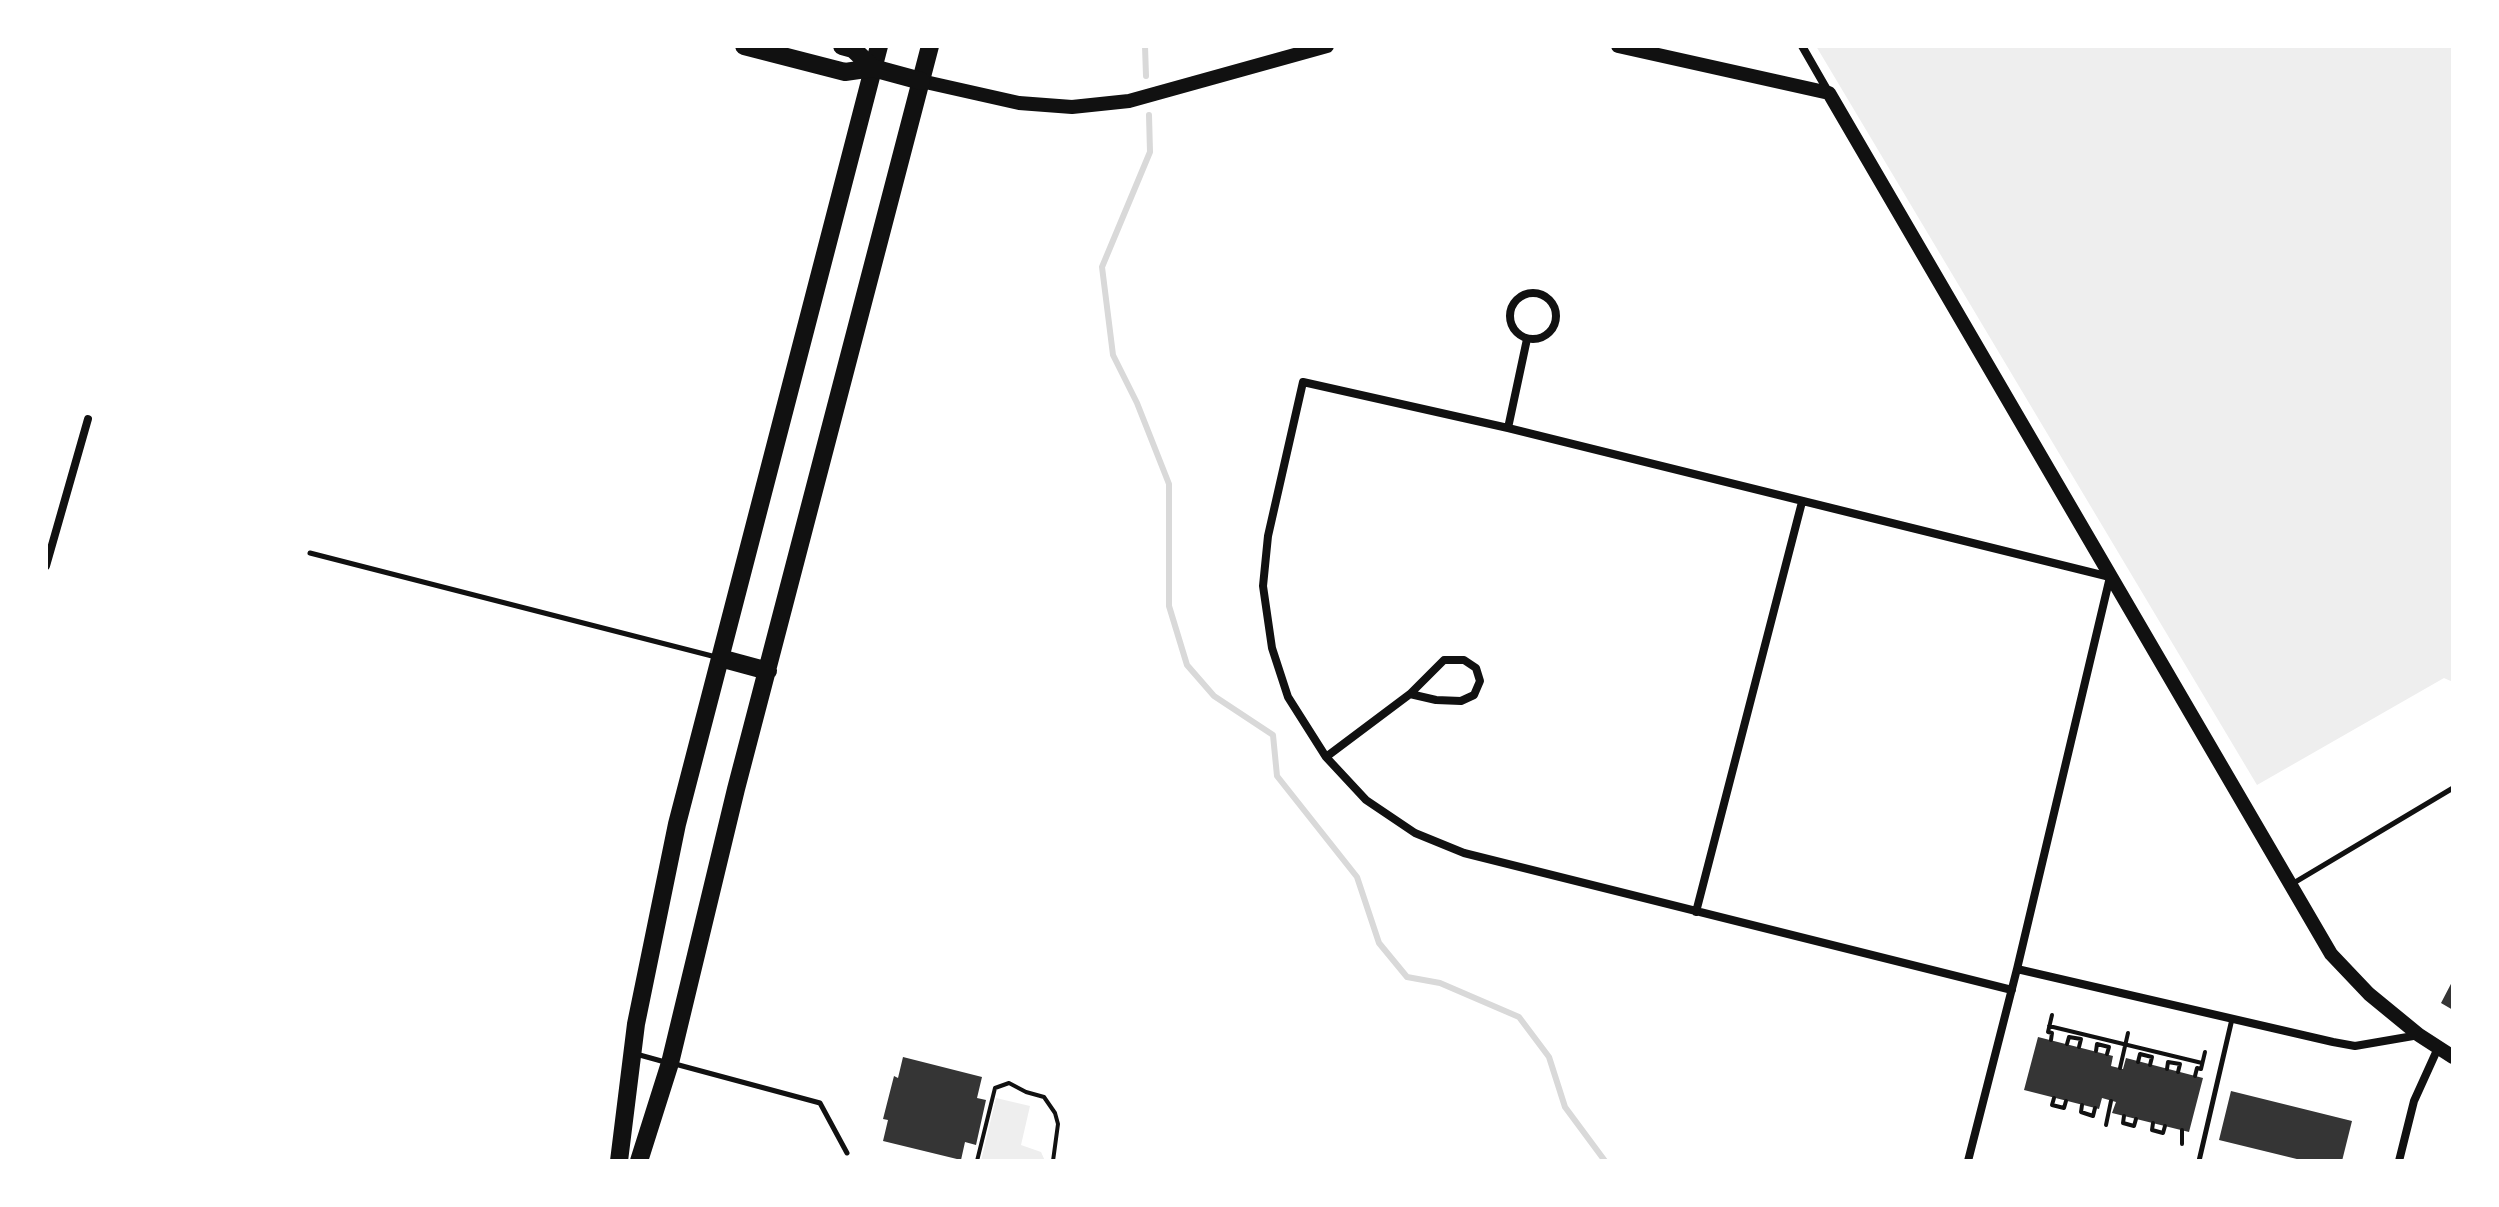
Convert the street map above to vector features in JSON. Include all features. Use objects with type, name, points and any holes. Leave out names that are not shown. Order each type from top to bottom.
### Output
[{"type":"main road","points":[[744,46],[845,72],[873,68],[921,81]]},
{"type":"main road","points":[[842,46],[853,49],[873,68]]},
{"type":"main road","points":[[619,1161],[636,1024],[677,824],[879,46]]},
{"type":"main road","points":[[639,1161],[670,1063],[736,789],[930,46]]},
{"type":"main road","points":[[720,658],[768,671]]},
{"type":"street","points":[[921,81],[1019,103],[1072,107],[1129,101],[1327,46]]},
{"type":"street","points":[[1618,46],[1829,93]]},
{"type":"street","points":[[1802,46],[2331,954],[2369,994],[2419,1035],[2453,1057]]},
{"type":"street","points":[[1536,293],[1550,300],[1554,307],[1554,325],[1543,337],[1527,339],[1514,330],[1509,313],[1520,296],[1536,293]]},
{"type":"street","points":[[1508,428],[1527,339]]},
{"type":"street","points":[[2012,990],[1464,853],[1415,833],[1366,800],[1326,757],[1288,697],[1272,648],[1263,586],[1268,536],[1303,382],[1508,428],[2110,577]]},
{"type":"street","points":[[46,566],[88,419]]},
{"type":"street","points":[[1696,912],[1802,502]]},
{"type":"street","points":[[1968,1161],[2110,577]]},
{"type":"street","points":[[1326,757],[1410,694],[1444,660],[1464,660],[1476,668],[1480,681],[1474,695],[1461,701],[1410,694]]},
{"type":"street","points":[[2017,969],[2355,1046],[2419,1035]]},
{"type":"street","points":[[2399,1161],[2414,1101],[2438,1048]]},
{"type":"lane","points":[[310,553],[720,658]]},
{"type":"lane","points":[[2291,885],[2453,788]]},
{"type":"lane","points":[[2199,1161],[2232,1018]]},
{"type":"lane","points":[[633,1053],[820,1103],[847,1153]]},
{"type":"path","points":[[2051,1040],[2052,1033],[2048,1032],[2052,1015]]},
{"type":"path","points":[[2049,1026],[2076,1036],[2126,1045],[2174,1060],[2202,1063]]},
{"type":"path","points":[[2120,1068],[2128,1033]]},
{"type":"path","points":[[2067,1044],[2069,1037],[2076,1036],[2081,1039],[2079,1047]]},
{"type":"path","points":[[2096,1051],[2097,1044],[2104,1043],[2109,1047],[2107,1054]]},
{"type":"path","points":[[2195,1076],[2197,1068],[2201,1069],[2205,1052]]},
{"type":"path","points":[[2138,1062],[2140,1054],[2146,1053],[2152,1057],[2150,1065]]},
{"type":"path","points":[[2167,1069],[2168,1062],[2174,1060]]},
{"type":"path","points":[[2174,1060],[2180,1064],[2178,1072]]},
{"type":"path","points":[[977,1161],[993,1092],[999,1085],[1009,1083],[1026,1092],[1039,1094],[1048,1103],[1057,1119],[1053,1161]]},
{"type":"path","points":[[2054,1098],[2052,1105],[2058,1110],[2064,1108],[2066,1101]]},
{"type":"path","points":[[2106,1125],[2111,1101]]},
{"type":"path","points":[[2082,1105],[2081,1112],[2086,1117],[2093,1116],[2095,1108]]},
{"type":"path","points":[[2124,1116],[2123,1123],[2128,1128],[2134,1126],[2136,1119]]},
{"type":"path","points":[[976,1121],[985,1124]]},
{"type":"path","points":[[2153,1123],[2152,1130],[2157,1134],[2163,1133],[2165,1126]]},
{"type":"path","points":[[2182,1130],[2182,1144]]},
{"type":"shaded area","points":[[1816,46],[2453,46],[2453,682],[2444,678],[2257,785]]},
{"type":"shaded area","points":[[996,1098],[1030,1106],[1021,1145],[1041,1152],[1045,1161],[981,1161]]},
{"type":"building","points":[[2453,980],[2453,1010],[2441,1003]]},
{"type":"building","points":[[2038,1037],[2113,1056],[2111,1066],[2123,1069],[2126,1058],[2203,1078],[2189,1132],[2112,1113],[2116,1102],[2102,1098],[2099,1109],[2024,1090]]},
{"type":"building","points":[[903,1057],[982,1077],[977,1098],[986,1100],[976,1145],[965,1142],[961,1160],[883,1141],[888,1120],[883,1119],[894,1076],[898,1078]]},
{"type":"building","points":[[2231,1091],[2352,1121],[2342,1161],[2305,1161],[2219,1140]]},
{"type":"waterway","points":[[1145,46],[1146,76]]},
{"type":"waterway","points":[[1149,115],[1150,152],[1102,267],[1113,355],[1137,403],[1169,484],[1169,606],[1187,665],[1214,696],[1273,735],[1277,776],[1357,877],[1379,943],[1407,977],[1440,983],[1519,1017],[1549,1057],[1565,1107],[1605,1161]]}]
